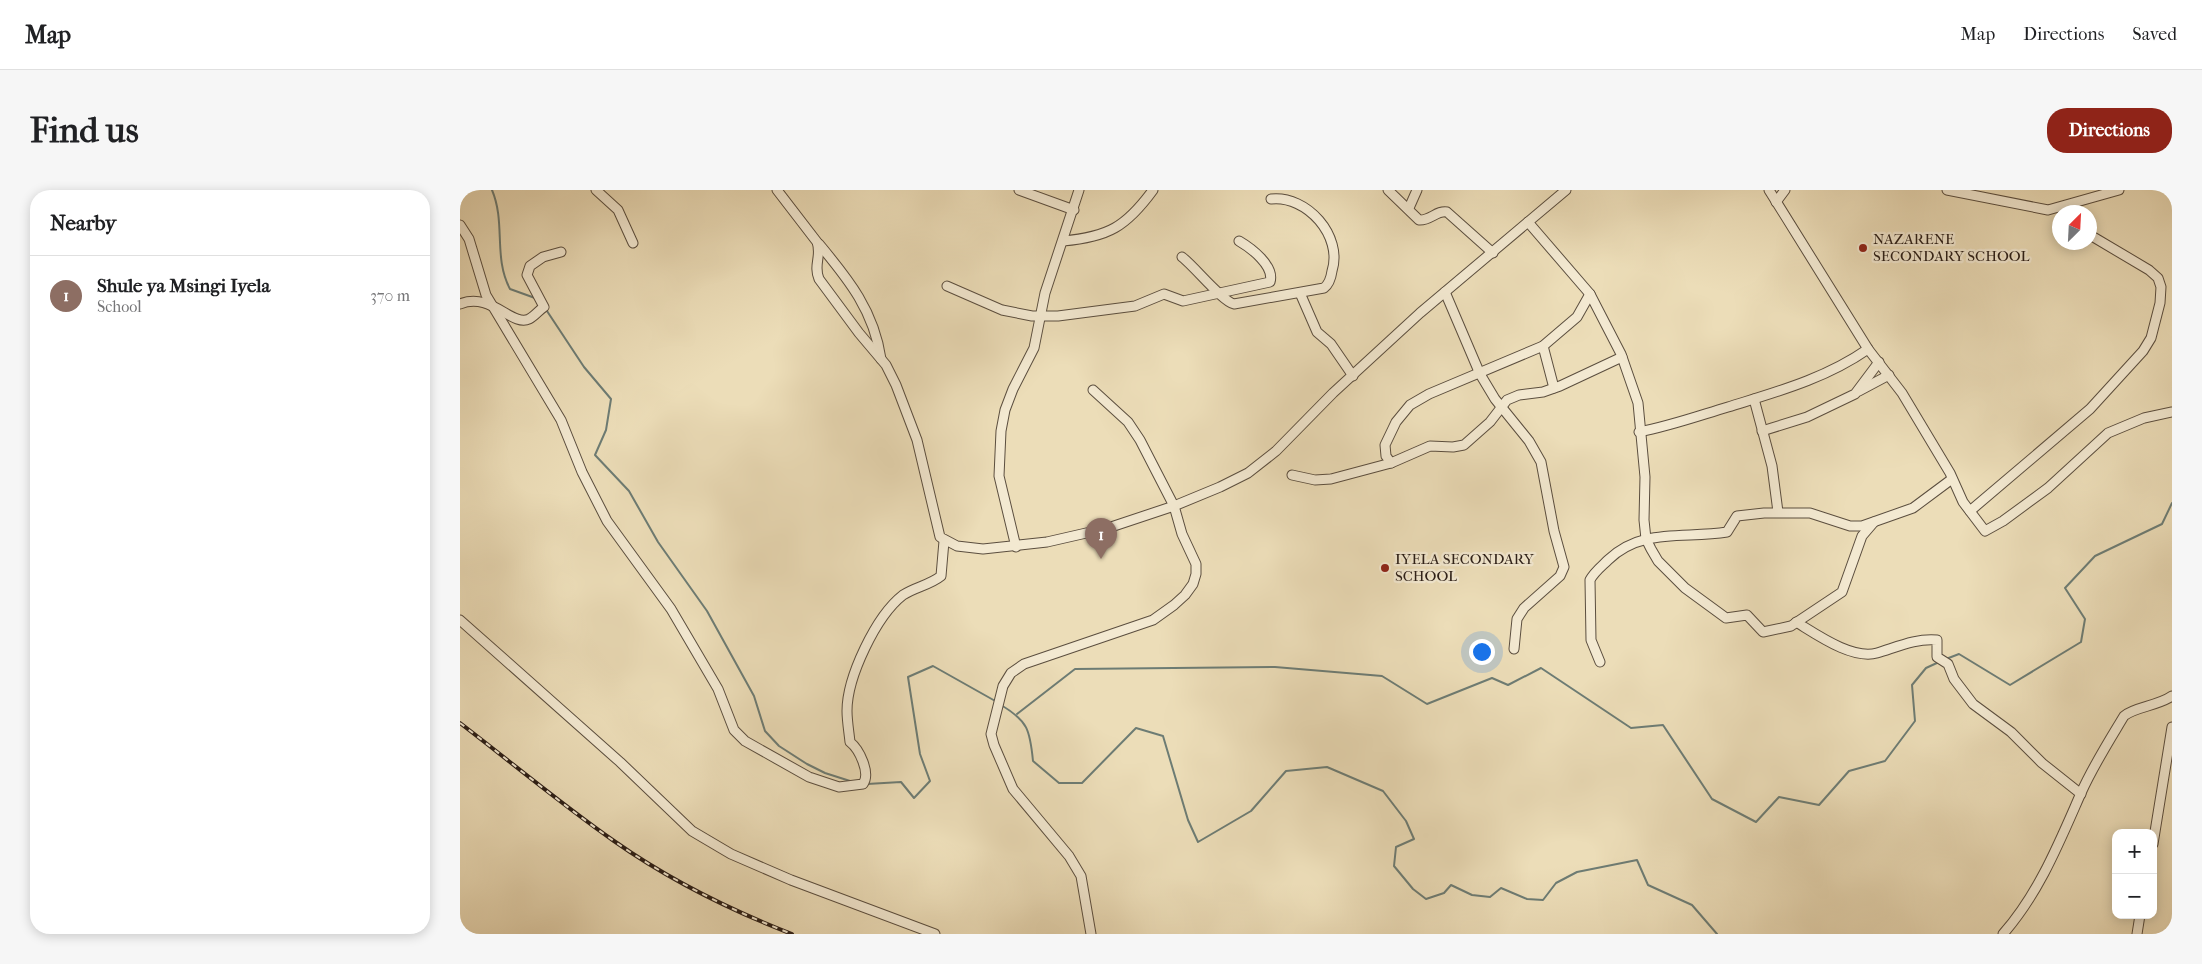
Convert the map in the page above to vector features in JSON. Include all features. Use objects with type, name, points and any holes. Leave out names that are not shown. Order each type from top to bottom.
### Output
[{"type":"street","points":[[596,190],[618,210],[633,243]]},
{"type":"street","points":[[777,190],[866,308],[876,332],[881,359]]},
{"type":"street","points":[[1019,190],[1074,210]]},
{"type":"street","points":[[1016,547],[999,476],[1001,431],[1005,410],[1013,389],[1034,348],[1040,316],[1079,190]]},
{"type":"street","points":[[1063,241],[1090,238],[1117,228],[1138,211],[1153,190]]},
{"type":"street","points":[[1388,190],[1409,208],[1417,219],[1422,221],[1444,211],[1448,212],[1493,253]]},
{"type":"street","points":[[1409,208],[1417,190]]},
{"type":"street","points":[[944,541],[957,546],[983,549],[1016,547],[1108,528],[1220,488],[1262,463],[1353,376],[1446,292],[1566,190]]},
{"type":"street","points":[[1769,190],[1868,349],[1889,375],[1941,457],[1970,511],[1982,529],[1987,531],[2048,488],[2108,433],[2136,421],[2172,412]]},
{"type":"street","points":[[1776,202],[1785,190]]},
{"type":"street","points":[[1948,190],[2052,210]]},
{"type":"street","points":[[2076,205],[2118,190]]},
{"type":"street","points":[[1182,257],[1225,300],[1234,304],[1320,290],[1327,286],[1334,268],[1334,248],[1329,235],[1317,217],[1287,200],[1271,199]]},
{"type":"street","points":[[1528,222],[1590,294],[1600,310],[1622,357],[1638,403],[1644,458],[1646,538],[1658,561],[1696,598],[1726,618],[1746,615],[1762,632],[1785,628],[1842,592],[1862,536],[1874,522]]},
{"type":"street","points":[[460,225],[469,239],[482,284],[493,306],[561,420],[582,472],[607,521],[671,609],[718,689],[734,730],[745,741],[809,777],[839,787],[855,787],[864,783],[866,778],[858,748],[850,742],[848,725],[848,701],[856,673],[870,640],[893,606],[905,594],[941,576],[944,541],[937,529],[917,440],[896,385],[881,359],[820,279],[816,269],[820,252],[817,242]]},
{"type":"street","points":[[1970,511],[2090,409],[2143,351],[2151,338],[2160,303],[2161,287],[2158,278],[2149,270],[2097,239]]},
{"type":"street","points":[[947,286],[987,305],[1012,314],[1040,316],[1086,313],[1135,306],[1164,294],[1183,301],[1219,292],[1261,285],[1271,279],[1266,266],[1259,257],[1240,241]]},
{"type":"street","points":[[460,304],[476,300],[493,306],[520,320],[528,320],[544,307],[527,275],[530,266],[543,257],[561,252]]},
{"type":"street","points":[[1446,292],[1480,374],[1501,406],[1523,431],[1541,462],[1554,532],[1564,567],[1560,576],[1524,608],[1517,619],[1514,649]]},
{"type":"street","points":[[1300,293],[1317,332],[1331,344],[1353,376]]},
{"type":"street","points":[[1391,463],[1385,453],[1385,445],[1396,422],[1410,405],[1429,394],[1543,346],[1577,317],[1590,294]]},
{"type":"street","points":[[1543,346],[1554,388]]},
{"type":"street","points":[[1640,432],[1681,423],[1800,384],[1846,363],[1868,349]]},
{"type":"street","points":[[1292,475],[1315,480],[1331,479],[1391,463],[1430,446],[1464,444],[1490,422],[1507,400],[1519,395],[1554,388],[1622,357]]},
{"type":"street","points":[[1855,394],[1879,362]]},
{"type":"street","points":[[1762,431],[1807,417],[1889,375]]},
{"type":"street","points":[[1091,934],[1082,876],[1069,856],[1013,789],[994,745],[991,734],[998,698],[1011,673],[1024,664],[1153,620],[1185,595],[1193,584],[1196,564],[1182,534],[1174,506],[1132,428],[1093,390]]},
{"type":"street","points":[[1754,399],[1772,466],[1778,512]]},
{"type":"street","points":[[1600,662],[1591,640],[1590,580],[1615,553],[1628,544],[1646,538],[1725,533],[1737,516],[1778,512],[1821,515],[1856,527],[1913,508],[1952,479]]},
{"type":"street","points":[[460,620],[620,762],[692,831],[731,854],[791,880],[935,934]]},
{"type":"street","points":[[1796,622],[1841,648],[1871,653],[1907,643],[1937,640],[1937,657],[1948,664],[1952,676],[1965,695],[1983,712],[2012,732],[2042,763],[2081,794]]},
{"type":"street","points":[[2003,934],[2019,914],[2045,873],[2096,762],[2124,716],[2130,712],[2159,704],[2172,696]]},
{"type":"street","points":[[2155,829],[2172,727]]},
{"type":"street","points":[[2137,934],[2139,919]]},
{"type":"waterway","points":[[492,190],[498,215],[502,265],[505,277],[510,289],[535,298]]},
{"type":"waterway","points":[[545,308],[584,367],[611,399],[606,430],[595,455],[629,491],[658,542],[707,611],[754,696],[765,731],[779,746],[807,764],[825,773],[850,781]]},
{"type":"waterway","points":[[1946,659],[1959,654],[2010,685],[2081,642],[2085,619],[2065,588],[2095,556],[2162,524],[2172,503]]},
{"type":"waterway","points":[[1017,714],[1075,669],[1275,667],[1382,676],[1427,704],[1492,678],[1508,685],[1541,668],[1631,728],[1663,725],[1712,799],[1756,822],[1779,797],[1819,805],[1849,771],[1885,761],[1915,721],[1912,685],[1926,668],[1939,662]]},
{"type":"waterway","points":[[867,784],[901,782],[914,798],[930,781],[920,754],[908,677],[933,666],[997,702]]},
{"type":"waterway","points":[[1001,705],[1017,716],[1026,727],[1031,741],[1033,761],[1059,783],[1082,783],[1136,728],[1163,736],[1188,820],[1198,842],[1251,811],[1286,771],[1327,767],[1383,791],[1406,821],[1414,839],[1396,847],[1394,866],[1413,889],[1426,899],[1444,893],[1451,885],[1472,895],[1490,897],[1501,888],[1527,899],[1543,900],[1556,883],[1577,872],[1637,860],[1648,885],[1692,905],[1717,934]]},
{"type":"railway","points":[[460,723],[575,812],[635,855],[700,893],[792,934]]},
{"type":"place","name":"NAZARENE SECONDARY SCHOOL","points":[[1863,248]]},
{"type":"place","name":"Shule ya Msingi Iyela","points":[[1101,559]]},
{"type":"place","name":"IYELA SECONDARY SCHOOL","points":[[1385,568]]}]
